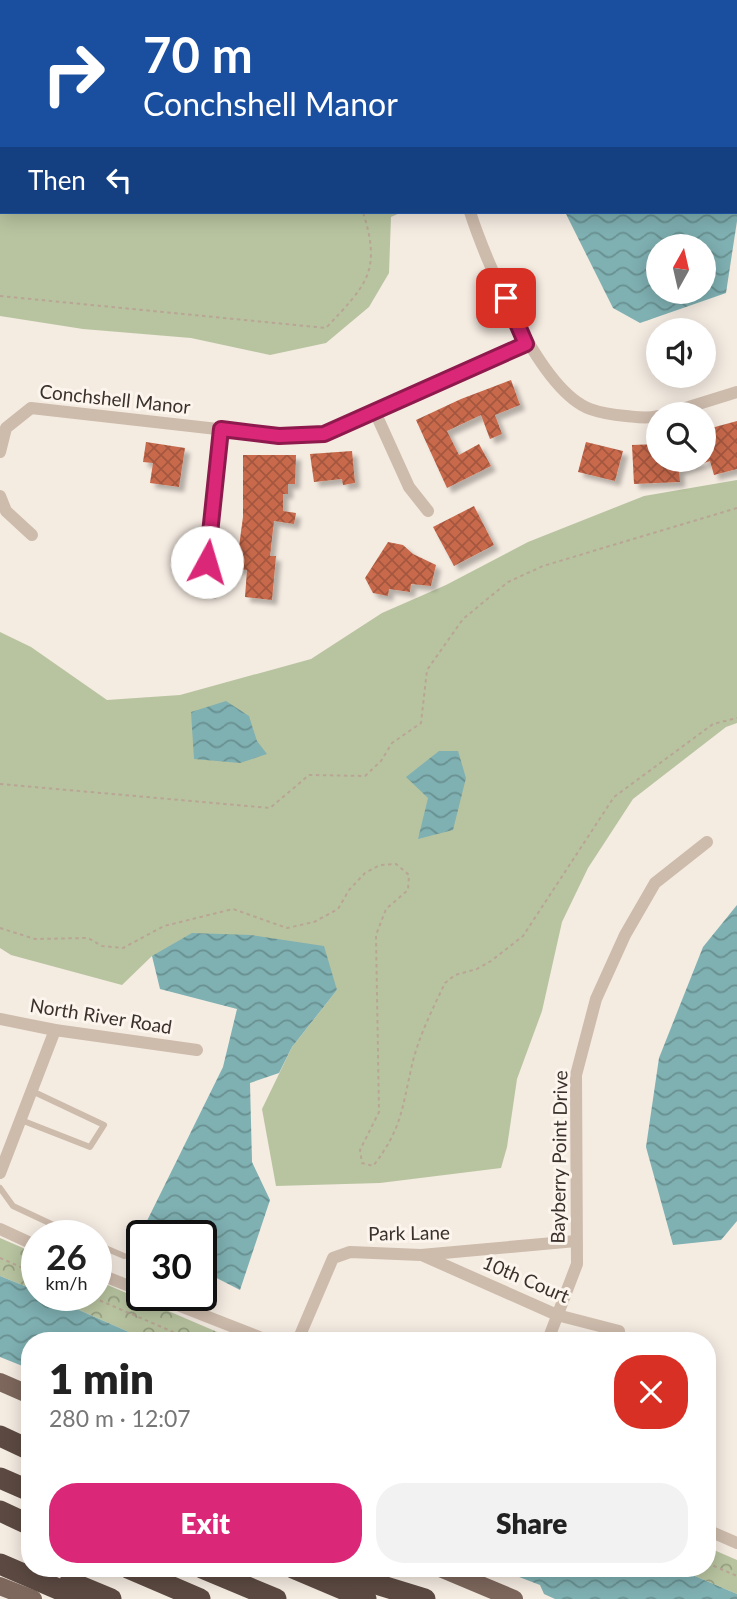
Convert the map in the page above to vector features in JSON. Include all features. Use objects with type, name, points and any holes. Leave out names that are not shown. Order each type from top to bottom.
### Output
[{"type":"highway","points":[[0,1436],[21,1446]]},
{"type":"highway","points":[[0,1478],[21,1487]]},
{"type":"highway","points":[[0,1511],[21,1521]]},
{"type":"highway","points":[[0,1553],[21,1561]]},
{"type":"highway","points":[[0,1564],[21,1573]]},
{"type":"highway","points":[[30,1577],[81,1599]]},
{"type":"highway","points":[[58,1577],[111,1599]]},
{"type":"highway","points":[[149,1577],[200,1599]]},
{"type":"highway","points":[[223,1577],[276,1599]]},
{"type":"highway","points":[[314,1577],[366,1599]]},
{"type":"highway","points":[[353,1577],[425,1599]]},
{"type":"main road","points":[[0,1382],[21,1391]]},
{"type":"main road","points":[[461,1577],[514,1599]]},
{"type":"main road","points":[[0,1586],[33,1599]]},
{"type":"street","points":[[471,214],[526,344],[561,385],[587,408],[613,415],[646,419]]},
{"type":"street","name":"Conchshell Manor","points":[[0,453],[6,428],[31,408],[279,436],[324,434],[526,344]]},
{"type":"street","points":[[705,402],[737,392]]},
{"type":"street","points":[[375,412],[409,487],[428,511]]},
{"type":"street","points":[[214,593],[207,562],[221,429]]},
{"type":"street","points":[[0,496],[6,512],[32,536]]},
{"type":"street","name":"Bayberry Point Drive","points":[[551,1332],[577,1264],[576,1075],[596,999],[625,934],[655,883],[707,842]]},
{"type":"street","name":"North River Road","points":[[0,1019],[55,1031],[197,1050]]},
{"type":"street","points":[[0,1173],[55,1031]]},
{"type":"street","points":[[0,1229],[21,1239]]},
{"type":"street","name":"Park Lane","points":[[301,1332],[333,1258],[350,1252],[421,1255],[576,1241]]},
{"type":"street","name":"10th Court","points":[[421,1255],[557,1315],[619,1331]]},
{"type":"street","points":[[193,1311],[247,1332]]},
{"type":"street","points":[[716,1534],[737,1543]]},
{"type":"lane","points":[[21,1120],[90,1147],[104,1125],[32,1091]]},
{"type":"lane","points":[[0,1188],[13,1206],[43,1220]]},
{"type":"lane","points":[[112,1251],[124,1256]]},
{"type":"path","points":[[0,296],[326,328],[363,284],[373,262],[363,214]]},
{"type":"path","points":[[0,784],[270,808],[309,775],[365,776],[381,761],[391,743],[421,723],[427,670],[463,619],[508,582],[543,566],[737,508]]},
{"type":"path","points":[[0,928],[35,939],[88,938],[102,946],[123,948],[164,926],[233,909],[287,928],[314,922],[338,909],[349,890],[365,873],[380,865],[396,864],[409,875],[408,890],[386,909],[376,935],[379,1112],[360,1150],[362,1163],[373,1167],[393,1139],[408,1097],[412,1063],[445,983],[455,975],[477,969],[491,961],[523,936],[614,797],[713,724],[737,718]]},
{"type":"path","points":[[0,1258],[21,1267]]},
{"type":"path","points":[[112,1306],[173,1332]]},
{"type":"path","points":[[716,1567],[737,1576]]},
{"type":"green space","points":[[0,214],[398,214],[391,217],[389,273],[369,307],[326,343],[270,355],[191,338],[83,329],[0,316]]},
{"type":"green space","points":[[737,480],[737,723],[726,727],[633,799],[588,868],[562,922],[542,1011],[517,1079],[507,1147],[501,1168],[380,1183],[276,1186],[262,1109],[292,1047],[337,990],[152,956],[122,985],[11,955],[0,948],[0,632],[31,647],[107,700],[180,695],[311,659],[382,613],[446,585],[528,542],[644,496]]},
{"type":"green space","points":[[0,1238],[21,1247],[21,1285],[0,1276]]},
{"type":"green space","points":[[112,1287],[126,1293],[126,1311],[168,1311],[217,1332],[129,1332],[81,1311],[112,1311]]},
{"type":"green space","points":[[716,1551],[737,1560],[737,1594],[697,1577],[716,1577]]},
{"type":"water","points":[[566,214],[737,214],[726,293],[716,296],[716,234],[646,234],[646,304],[694,304],[654,318],[646,318],[646,321],[640,323],[613,308]]},
{"type":"water","points":[[226,701],[249,716],[257,741],[267,754],[240,763],[194,759],[191,712]]},
{"type":"water","points":[[439,751],[458,751],[466,778],[453,830],[418,839],[428,798],[406,777]]},
{"type":"water","points":[[737,905],[737,1221],[721,1240],[673,1245],[646,1147],[659,1058],[703,947]]},
{"type":"water","points":[[192,933],[251,935],[324,946],[337,990],[292,1047],[279,1073],[250,1083],[252,1162],[270,1200],[240,1290],[217,1278],[217,1220],[147,1220],[223,1067],[237,1009],[160,989],[152,956]]},
{"type":"water","points":[[0,1276],[21,1285],[21,1311],[81,1311],[129,1332],[21,1332],[21,1365],[0,1357]]},
{"type":"water","points":[[519,1577],[697,1577],[737,1594],[737,1599],[555,1599],[544,1594],[540,1585]]},
{"type":"building","points":[[511,380],[520,405],[495,415],[502,434],[490,439],[481,415],[447,431],[459,455],[479,444],[491,466],[447,488],[416,420]]},
{"type":"building","points":[[737,421],[737,469],[714,475],[713,472],[716,472],[716,427]]},
{"type":"building","points":[[146,442],[185,448],[179,487],[150,483],[153,463],[143,462]]},
{"type":"building","points":[[586,442],[623,451],[615,481],[578,472]]},
{"type":"building","points":[[646,444],[646,472],[679,472],[680,482],[634,484],[632,445]]},
{"type":"building","points":[[352,451],[355,483],[343,485],[342,479],[314,482],[310,454]]},
{"type":"building","points":[[243,455],[296,455],[295,484],[288,484],[288,494],[283,494],[283,511],[296,513],[294,524],[274,521],[270,556],[276,556],[272,600],[245,597],[247,570],[236,569],[243,517]]},
{"type":"building","points":[[474,506],[494,545],[454,566],[433,527]]},
{"type":"building","points":[[388,542],[403,545],[413,554],[436,565],[431,586],[411,584],[410,592],[389,589],[388,596],[373,593],[365,578]]},
{"type":"route","points":[[207,562],[221,429],[279,436],[324,434],[526,344],[506,298]]}]
